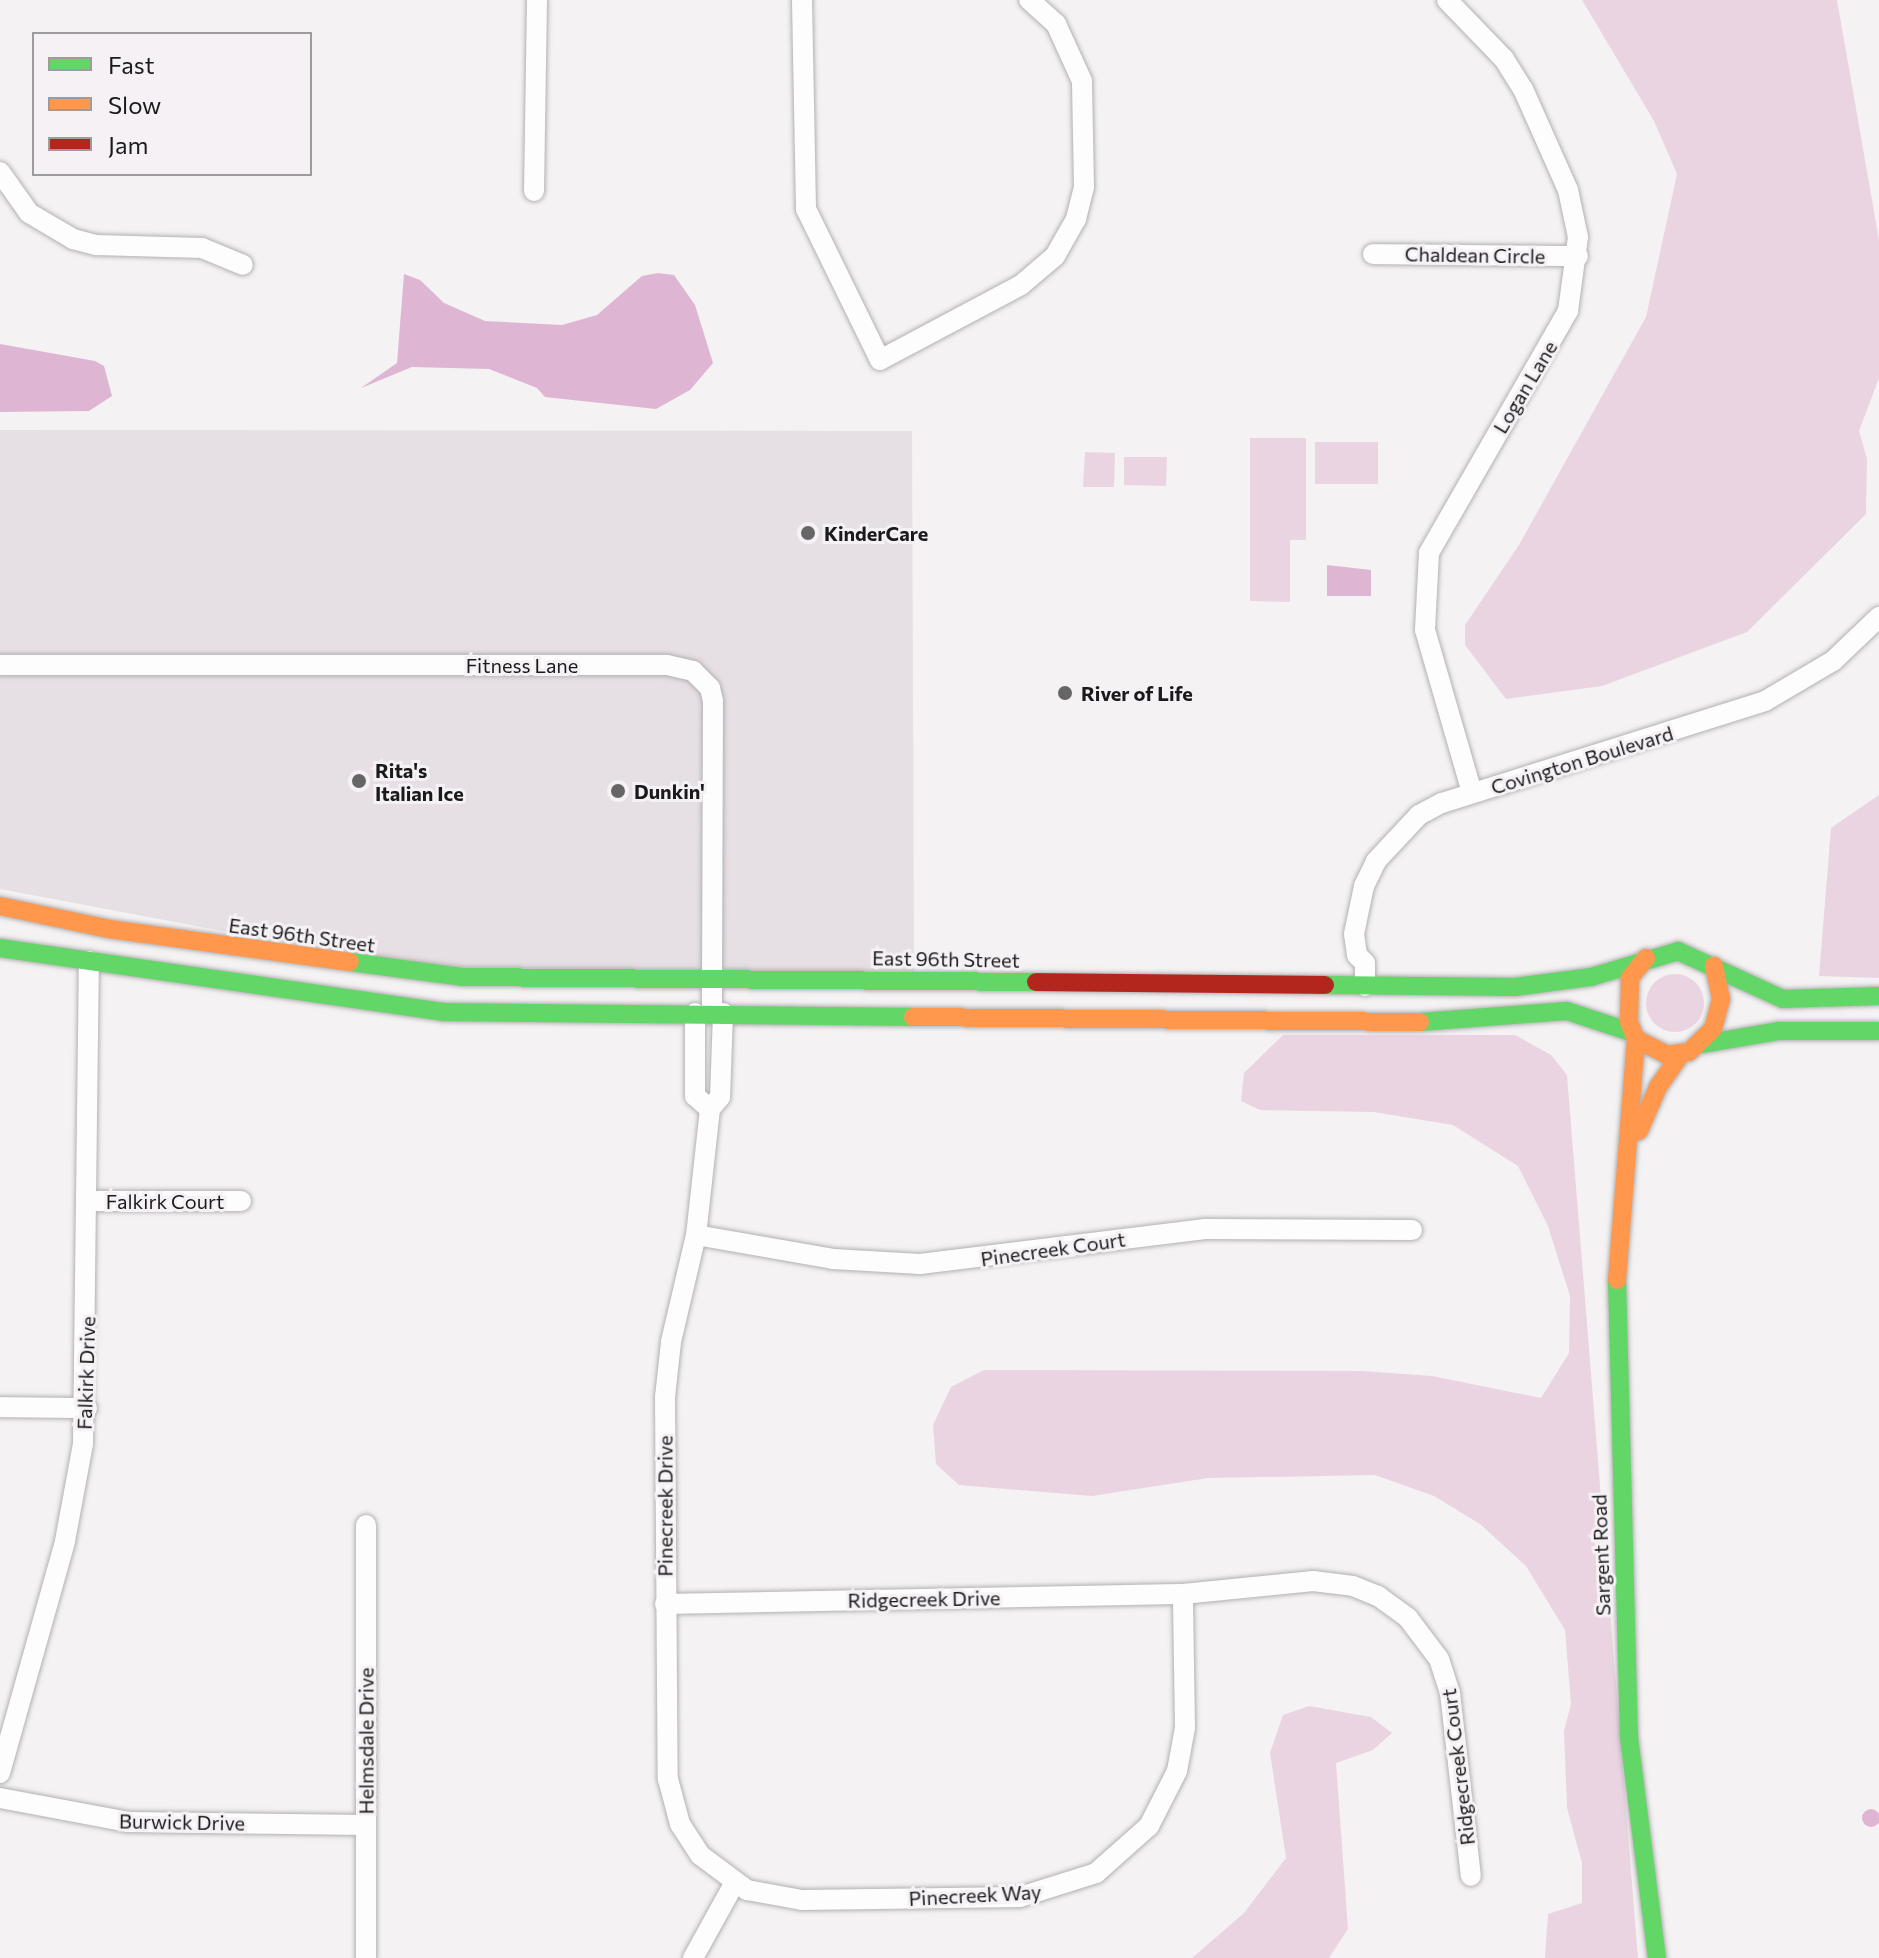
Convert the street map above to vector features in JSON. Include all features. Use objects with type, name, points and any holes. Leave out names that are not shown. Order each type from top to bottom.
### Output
[{"type":"main road","name":"East 96th Street","points":[[0,906],[109,929],[436,976],[1539,986],[1591,977],[1646,958],[1687,952],[1753,990],[1783,999],[1879,996]]},
{"type":"main road","points":[[0,948],[444,1012],[1468,1022],[1567,1011],[1634,1035],[1659,1053],[1680,1055],[1703,1044],[1778,1031],[1879,1031]]},
{"type":"main road","points":[[1634,1035],[1630,978],[1646,958]]},
{"type":"main road","points":[[1703,1044],[1720,1008],[1714,966]]},
{"type":"main road","points":[[1200,1021],[1269,1006],[1350,1006],[1365,986]]},
{"type":"main road","name":"Sargent Road","points":[[1634,1035],[1631,1151],[1618,1240],[1616,1319],[1628,1694],[1657,1958]]},
{"type":"main road","name":"Sargent Road","points":[[1631,1151],[1658,1087],[1680,1055]]},
{"type":"street","points":[[534,191],[537,0]]},
{"type":"street","points":[[802,0],[806,209],[880,360],[1021,285],[1055,256],[1076,219],[1084,187],[1082,81],[1056,24],[1029,0]]},
{"type":"street","name":"Logan Lane","points":[[1447,0],[1504,59],[1523,89],[1568,190],[1578,256],[1568,311],[1429,553],[1425,630],[1472,793]]},
{"type":"street","points":[[0,172],[29,213],[73,239],[96,245],[202,248],[243,265]]},
{"type":"street","name":"Chaldean Circle","points":[[1373,254],[1578,256]]},
{"type":"street","name":"Covington Boulevard","points":[[1365,986],[1365,963],[1357,955],[1355,914],[1376,861],[1419,815],[1472,793],[1765,701],[1833,661],[1879,617]]},
{"type":"street","name":"Fitness Lane","points":[[0,665],[684,667],[701,677],[713,701],[710,1013]]},
{"type":"street","points":[[1332,986],[1357,955]]},
{"type":"street","name":"Falkirk Drive","points":[[0,1773],[65,1541],[87,1408],[89,961]]},
{"type":"street","points":[[710,1013],[695,1096],[710,1109]]},
{"type":"street","name":"Pinecreek Drive","points":[[710,1013],[720,1097],[710,1109],[696,1235],[666,1378],[665,1604],[671,1798],[694,1847],[734,1884]]},
{"type":"street","name":"Falkirk Court","points":[[90,1201],[241,1201]]},
{"type":"street","name":"Pinecreek Court","points":[[696,1235],[833,1259],[920,1264],[1205,1229],[1412,1230]]},
{"type":"street","points":[[0,1407],[87,1408]]},
{"type":"street","name":"Helmsdale Drive","points":[[366,1525],[366,1958]]},
{"type":"street","name":"Ridgecreek Court","points":[[1183,1594],[1339,1583],[1378,1596],[1414,1624],[1439,1659],[1448,1684],[1471,1876]]},
{"type":"street","name":"Ridgecreek Drive","points":[[665,1604],[1183,1594]]},
{"type":"street","name":"Pinecreek Way","points":[[734,1884],[760,1894],[802,1900],[1020,1897],[1072,1885],[1104,1869],[1149,1826],[1177,1771],[1185,1728],[1183,1594]]},
{"type":"street","name":"Burwick Drive","points":[[0,1798],[128,1822],[366,1825]]},
{"type":"street","points":[[693,1958],[734,1884]]},
{"type":"shaded area","points":[[1582,0],[1837,0],[1879,240],[1879,378],[1859,431],[1867,459],[1866,514],[1747,632],[1602,686],[1506,699],[1465,645],[1465,625],[1519,545],[1646,317],[1677,174],[1654,121]]},
{"type":"shaded area","points":[[658,273],[674,275],[695,305],[713,363],[690,390],[656,409],[545,397],[537,388],[489,369],[412,367],[361,388],[397,363],[404,274],[420,280],[444,303],[485,321],[562,325],[597,315],[642,276]]},
{"type":"shaded area","points":[[0,344],[95,361],[104,366],[112,396],[89,411],[0,412]]},
{"type":"shaded area","points":[[0,430],[912,431],[914,975],[409,966],[0,889]]},
{"type":"shaded area","points":[[1250,438],[1306,438],[1306,540],[1290,540],[1290,602],[1250,601]]},
{"type":"shaded area","points":[[1315,442],[1378,442],[1378,484],[1315,484]]},
{"type":"shaded area","points":[[1085,452],[1115,453],[1114,487],[1083,487]]},
{"type":"shaded area","points":[[1124,457],[1167,457],[1166,486],[1124,485]]},
{"type":"shaded area","points":[[1327,565],[1371,570],[1371,596],[1327,596]]},
{"type":"shaded area","points":[[1879,795],[1879,978],[1819,976],[1831,828]]},
{"type":"shaded area","points":[[1675,974],[1696,982],[1704,1003],[1696,1024],[1675,1032],[1654,1024],[1646,1003],[1654,982]]},
{"type":"shaded area","points":[[1283,1035],[1515,1035],[1551,1055],[1567,1075],[1638,1958],[1545,1958],[1548,1914],[1582,1903],[1582,1863],[1567,1808],[1564,1731],[1571,1704],[1565,1630],[1526,1566],[1480,1524],[1434,1496],[1375,1475],[1208,1478],[1092,1496],[959,1485],[936,1464],[933,1425],[951,1387],[984,1370],[1362,1371],[1432,1376],[1541,1398],[1569,1353],[1570,1296],[1548,1226],[1518,1166],[1453,1125],[1374,1112],[1260,1110],[1241,1101],[1244,1073]]},
{"type":"shaded area","points":[[1309,1706],[1371,1717],[1392,1733],[1373,1750],[1336,1763],[1348,1929],[1329,1958],[1192,1958],[1244,1913],[1286,1858],[1270,1753],[1283,1715]]},
{"type":"shaded area","points":[[1871,1809],[1880,1818],[1871,1827],[1862,1818]]},
{"type":"traffic: fast","points":[[0,948],[444,1012],[913,1017]]},
{"type":"traffic: fast","points":[[1325,985],[1515,987],[1591,977],[1678,951],[1783,999],[1879,996]]},
{"type":"traffic: fast","points":[[350,962],[462,977],[1036,982]]},
{"type":"traffic: fast","points":[[1420,1022],[1567,1011],[1631,1032]]},
{"type":"traffic: fast","points":[[1703,1044],[1778,1031],[1879,1031]]},
{"type":"traffic: fast","points":[[1617,1280],[1629,1737],[1657,1958]]},
{"type":"traffic: slow","points":[[0,906],[109,929],[350,962]]},
{"type":"traffic: slow","points":[[1646,958],[1630,978],[1629,1022],[1636,1039],[1667,1055],[1689,1052],[1713,1029],[1721,999],[1714,966]]},
{"type":"traffic: slow","points":[[913,1017],[1420,1022]]},
{"type":"traffic: slow","points":[[1617,1280],[1636,1039]]},
{"type":"traffic: slow","points":[[1639,1131],[1658,1087],[1680,1055]]},
{"type":"traffic: jam","points":[[1036,982],[1325,985]]},
{"type":"place","name":"KinderCare","points":[[808,533]]},
{"type":"place","name":"River of Life","points":[[1065,693]]},
{"type":"place","name":"Rita's Italian Ice","points":[[359,781]]},
{"type":"place","name":"Dunkin'","points":[[618,791]]}]
